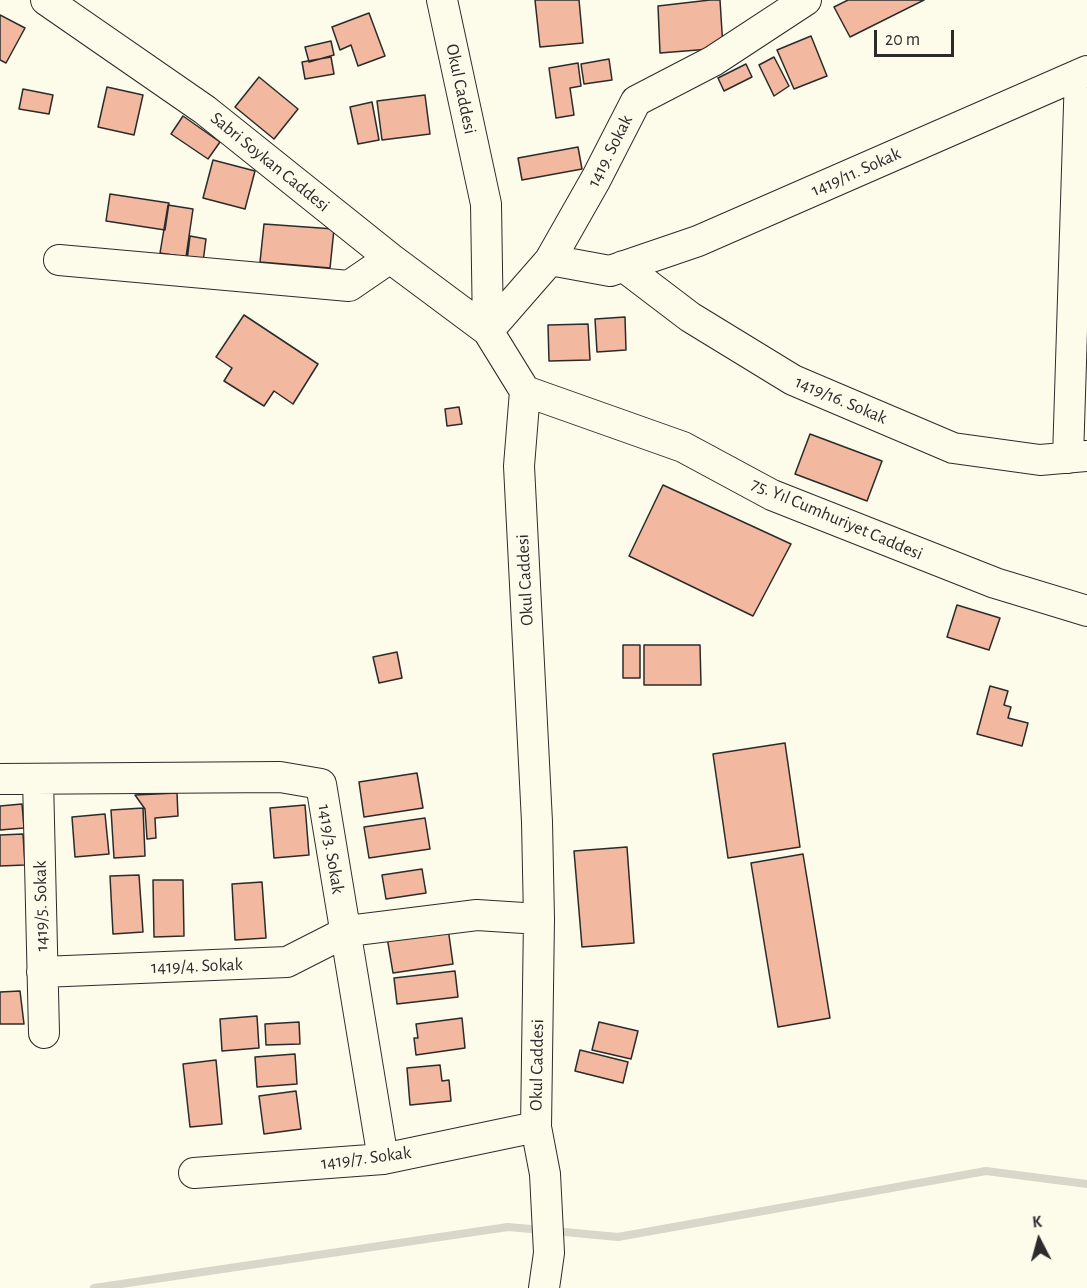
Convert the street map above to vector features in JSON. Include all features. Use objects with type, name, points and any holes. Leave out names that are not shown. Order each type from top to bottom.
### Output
[{"type":"street","name":"Sabri Soykan Caddesi","points":[[46,0],[205,110],[390,258],[488,331]]},
{"type":"street","name":"Okul Caddesi","points":[[442,0],[486,204],[488,331]]},
{"type":"street","name":"1419. Sokak","points":[[488,331],[550,261],[597,179],[636,101],[713,61],[806,0]]},
{"type":"street","points":[[1077,457],[1083,73]]},
{"type":"street","name":"1419/11. Sokak","points":[[550,261],[610,271],[698,241],[1083,73]]},
{"type":"street","points":[[59,260],[349,286],[390,258]]},
{"type":"street","name":"1419/16. Sokak","points":[[624,266],[690,316],[793,380],[953,448],[1040,460],[1077,457]]},
{"type":"street","points":[[488,331],[525,391]]},
{"type":"street","name":"Okul Caddesi","points":[[525,391],[519,466],[537,822],[539,919],[537,1127],[545,1174],[549,1253],[544,1288]]},
{"type":"street","name":"75. Yıl Cumhuriyet Caddesi","points":[[525,391],[683,447],[772,495],[995,583],[1087,611]]},
{"type":"street","name":"1419/3. Sokak","points":[[0,779],[280,777],[321,784],[383,1159]]},
{"type":"street","name":"1419/5. Sokak","points":[[38,779],[44,1033]]},
{"type":"street","points":[[345,932],[477,915],[539,919]]},
{"type":"street","name":"1419/4. Sokak","points":[[42,972],[287,962],[345,932]]},
{"type":"street","name":"1419/7. Sokak","points":[[194,1173],[383,1159],[537,1127]]},
{"type":"building","points":[[535,0],[579,0],[583,43],[540,47]]},
{"type":"building","points":[[720,0],[723,48],[660,53],[658,6]]},
{"type":"building","points":[[848,0],[924,0],[850,37],[834,7]]},
{"type":"building","points":[[369,13],[385,56],[358,66],[351,45],[340,50],[332,27]]},
{"type":"building","points":[[0,15],[25,28],[6,63],[0,60]]},
{"type":"building","points":[[811,36],[827,76],[794,89],[777,50]]},
{"type":"building","points":[[331,41],[334,55],[309,62],[305,47]]},
{"type":"building","points":[[331,57],[334,74],[305,79],[302,62]]},
{"type":"building","points":[[774,57],[789,86],[774,96],[759,65]]},
{"type":"building","points":[[609,59],[612,80],[584,84],[581,64]]},
{"type":"building","points":[[578,63],[581,86],[570,88],[574,115],[556,118],[549,68]]},
{"type":"building","points":[[746,64],[752,77],[724,91],[718,78]]},
{"type":"building","points":[[259,77],[298,109],[274,139],[235,107]]},
{"type":"building","points":[[107,87],[143,95],[134,135],[98,127]]},
{"type":"building","points":[[23,89],[53,95],[49,114],[19,109]]},
{"type":"building","points":[[425,95],[430,134],[382,140],[377,101]]},
{"type":"building","points":[[372,102],[379,140],[358,144],[350,107]]},
{"type":"building","points":[[183,116],[220,142],[208,159],[171,134]]},
{"type":"building","points":[[578,147],[582,169],[522,180],[518,158]]},
{"type":"building","points":[[213,160],[255,171],[245,209],[203,198]]},
{"type":"building","points":[[110,194],[169,203],[165,230],[106,221]]},
{"type":"building","points":[[168,205],[193,209],[186,257],[160,253]]},
{"type":"building","points":[[264,224],[334,229],[330,268],[260,262]]},
{"type":"building","points":[[190,236],[206,239],[203,262],[187,261]]},
{"type":"building","points":[[244,315],[318,364],[293,404],[274,391],[264,406],[224,381],[232,368],[216,357]]},
{"type":"building","points":[[625,317],[626,350],[597,352],[595,319]]},
{"type":"building","points":[[588,324],[590,360],[549,361],[548,325]]},
{"type":"building","points":[[459,407],[462,424],[447,426],[445,409]]},
{"type":"building","points":[[810,434],[882,461],[867,501],[795,474]]},
{"type":"building","points":[[663,485],[791,544],[753,616],[629,556]]},
{"type":"building","points":[[957,605],[1000,618],[989,650],[947,637]]},
{"type":"building","points":[[623,645],[640,645],[640,678],[623,678]]},
{"type":"building","points":[[644,645],[700,645],[701,685],[644,685]]},
{"type":"building","points":[[397,652],[402,678],[379,683],[373,657]]},
{"type":"building","points":[[990,686],[1008,691],[1004,705],[1011,707],[1008,718],[1028,723],[1022,746],[977,734]]},
{"type":"building","points":[[785,743],[800,847],[728,858],[713,754]]},
{"type":"building","points":[[417,773],[423,808],[364,817],[359,782]]},
{"type":"building","points":[[177,793],[178,816],[155,818],[156,838],[147,839],[145,809],[135,795]]},
{"type":"building","points":[[22,804],[24,828],[0,830],[0,806]]},
{"type":"building","points":[[305,805],[309,855],[274,858],[270,808]]},
{"type":"building","points":[[143,808],[145,856],[114,858],[111,810]]},
{"type":"building","points":[[105,814],[109,854],[75,857],[72,817]]},
{"type":"building","points":[[425,818],[430,849],[369,858],[364,827]]},
{"type":"building","points":[[23,834],[25,865],[0,866],[0,835]]},
{"type":"building","points":[[627,847],[634,943],[582,947],[574,851]]},
{"type":"building","points":[[803,854],[830,1018],[778,1027],[751,863]]},
{"type":"building","points":[[422,869],[426,893],[386,899],[382,875]]},
{"type":"building","points":[[139,875],[143,932],[113,934],[110,876]]},
{"type":"building","points":[[153,880],[183,880],[184,936],[154,937]]},
{"type":"building","points":[[262,882],[266,938],[235,940],[232,884]]},
{"type":"building","points":[[448,928],[453,964],[393,973],[387,937]]},
{"type":"building","points":[[455,971],[458,997],[397,1004],[394,978]]},
{"type":"building","points":[[20,991],[24,1024],[0,1024],[0,992]]},
{"type":"building","points":[[257,1016],[259,1048],[222,1051],[220,1019]]},
{"type":"building","points":[[462,1018],[465,1048],[416,1055],[414,1038],[418,1038],[416,1024]]},
{"type":"building","points":[[299,1022],[300,1044],[266,1045],[265,1024]]},
{"type":"building","points":[[599,1022],[638,1031],[631,1059],[592,1050]]},
{"type":"building","points":[[580,1050],[628,1062],[623,1083],[575,1071]]},
{"type":"building","points":[[295,1054],[297,1084],[257,1087],[255,1057]]},
{"type":"building","points":[[216,1060],[222,1124],[190,1127],[183,1064]]},
{"type":"building","points":[[440,1065],[442,1081],[449,1080],[451,1101],[410,1105],[407,1068]]},
{"type":"building","points":[[296,1091],[301,1129],[264,1134],[259,1096]]},
{"type":"waterway","points":[[554,1231],[618,1237],[986,1171],[1087,1184]]},
{"type":"waterway","points":[[94,1288],[508,1227],[542,1230]]}]
